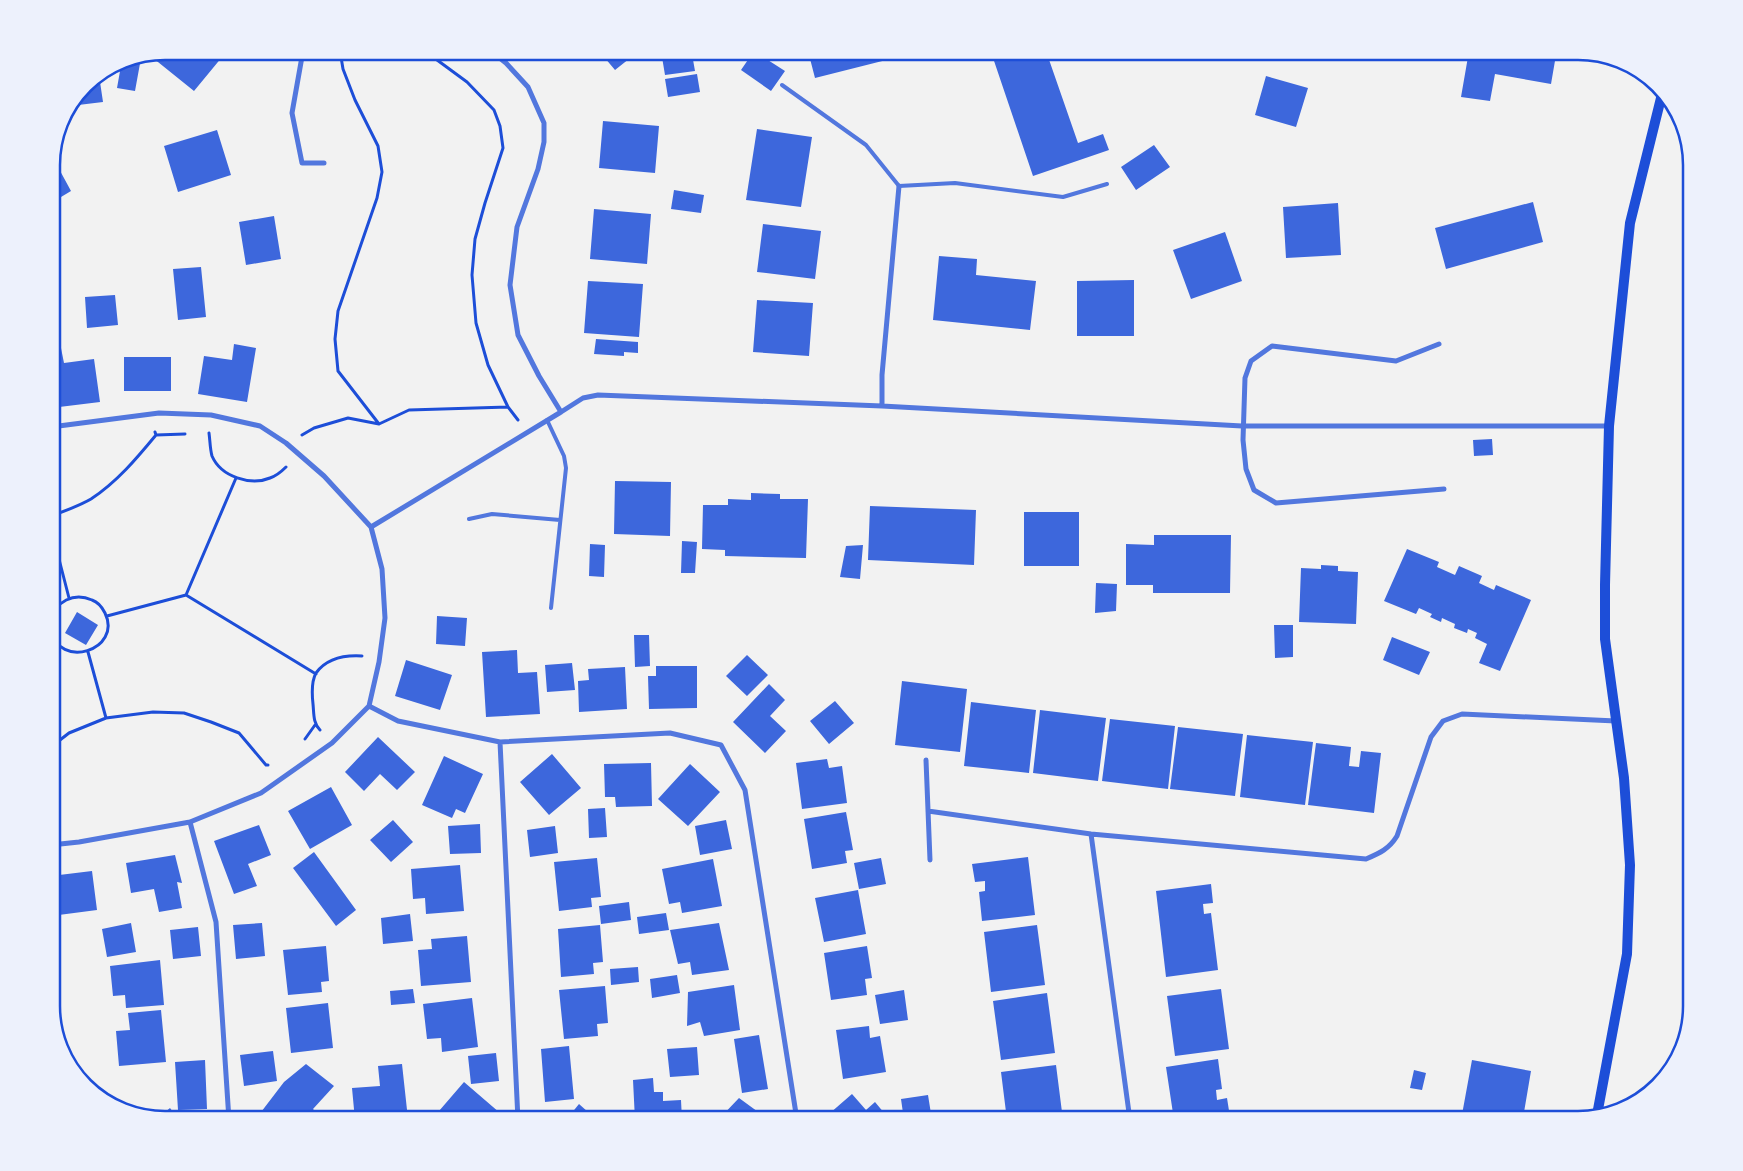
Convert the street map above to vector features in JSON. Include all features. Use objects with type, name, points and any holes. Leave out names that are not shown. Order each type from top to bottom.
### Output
[{"type":"main road","points":[[1598,1109],[1627,954],[1630,865],[1624,778],[1605,639],[1604,585],[1609,426],[1630,223],[1660,101]]},
{"type":"street","points":[[301,60],[292,112],[302,163],[324,163]]},
{"type":"street","points":[[502,60],[528,86],[544,123],[544,142],[538,169],[517,227],[510,286],[518,335],[539,376],[561,412]]},
{"type":"street","points":[[882,406],[882,375],[899,186]]},
{"type":"street","points":[[1439,344],[1396,361],[1272,346],[1251,361],[1245,378],[1242,426],[1246,469],[1254,490],[1276,503],[1444,489]]},
{"type":"street","points":[[371,527],[583,398],[598,395],[882,406],[1242,426],[1609,426]]},
{"type":"street","points":[[60,426],[159,413],[212,415],[260,426],[297,452],[324,476],[371,527],[382,569],[385,618],[370,706],[332,743],[261,793],[190,822],[60,844]]},
{"type":"street","points":[[370,706],[398,721],[500,742],[670,733],[720,745],[745,790],[796,1111]]},
{"type":"street","points":[[928,811],[1091,834],[1366,859],[1390,846],[1397,836],[1431,737],[1443,721],[1462,714],[1616,721]]},
{"type":"street","points":[[500,742],[518,1111]]},
{"type":"street","points":[[926,760],[930,860]]},
{"type":"street","points":[[190,822],[216,922],[228,1111]]},
{"type":"street","points":[[1091,834],[1129,1111]]},
{"type":"lane","points":[[782,85],[866,144],[899,186],[955,183],[1063,198],[1106,184]]},
{"type":"lane","points":[[547,420],[564,456],[566,468],[551,608]]},
{"type":"lane","points":[[469,519],[492,514],[560,520]]},
{"type":"path","points":[[342,60],[355,100],[378,146],[382,172],[377,198],[338,310],[335,339],[338,371],[379,424]]},
{"type":"path","points":[[436,60],[467,82],[494,110],[500,126],[503,148],[485,203],[476,239],[472,275],[476,324],[488,365],[508,407],[527,432]]},
{"type":"path","points":[[286,444],[314,428],[348,418],[379,424],[409,410],[508,407]]},
{"type":"path","points":[[60,513],[91,499],[136,460],[156,435],[149,415]]},
{"type":"path","points":[[212,415],[209,433],[212,456],[222,469],[236,478],[256,482],[272,478],[286,468],[297,452]]},
{"type":"path","points":[[186,595],[236,478]]},
{"type":"path","points":[[60,561],[69,598]]},
{"type":"path","points":[[107,616],[186,595],[316,674]]},
{"type":"path","points":[[60,603],[69,598],[87,597],[96,601],[107,616],[106,634],[102,642],[88,652],[70,652],[60,646]]},
{"type":"path","points":[[88,652],[106,718]]},
{"type":"path","points":[[315,725],[312,690],[316,674],[329,662],[344,656],[362,656],[379,662]]},
{"type":"path","points":[[60,740],[69,733],[106,718],[153,712],[184,713],[239,733],[266,765]]},
{"type":"building","points":[[156,60],[220,60],[194,91]]},
{"type":"building","points":[[607,60],[628,60],[615,70]]},
{"type":"building","points":[[662,60],[693,60],[695,71],[665,75]]},
{"type":"building","points":[[748,60],[768,60],[785,71],[771,91],[741,70]]},
{"type":"building","points":[[810,60],[886,60],[815,78]]},
{"type":"building","points":[[994,60],[1049,60],[1078,143],[1103,134],[1109,150],[1033,176]]},
{"type":"building","points":[[1467,60],[1555,60],[1551,84],[1495,74],[1490,101],[1461,97]]},
{"type":"building","points":[[140,63],[135,91],[117,88],[120,71]]},
{"type":"building","points":[[697,74],[700,92],[668,97],[665,79]]},
{"type":"building","points":[[1266,76],[1308,88],[1296,127],[1255,115]]},
{"type":"building","points":[[100,83],[103,102],[79,105]]},
{"type":"building","points":[[603,121],[659,126],[655,173],[599,168]]},
{"type":"building","points":[[757,129],[812,137],[801,207],[746,200]]},
{"type":"building","points":[[217,130],[231,175],[178,192],[164,146]]},
{"type":"building","points":[[1154,145],[1170,167],[1136,190],[1121,167]]},
{"type":"building","points":[[60,171],[71,191],[60,198]]},
{"type":"building","points":[[674,190],[704,195],[701,213],[671,209]]},
{"type":"building","points":[[1533,202],[1543,242],[1446,269],[1435,228]]},
{"type":"building","points":[[1338,203],[1341,255],[1286,258],[1283,207]]},
{"type":"building","points":[[594,209],[651,214],[647,264],[590,259]]},
{"type":"building","points":[[274,216],[281,259],[246,265],[239,222]]},
{"type":"building","points":[[763,224],[821,231],[815,279],[757,272]]},
{"type":"building","points":[[1225,232],[1242,281],[1191,299],[1173,250]]},
{"type":"building","points":[[939,256],[977,259],[976,275],[1036,281],[1030,330],[933,320]]},
{"type":"building","points":[[201,267],[206,317],[178,320],[173,269]]},
{"type":"building","points":[[1134,280],[1134,336],[1077,336],[1077,281]]},
{"type":"building","points":[[588,281],[643,284],[639,337],[584,333]]},
{"type":"building","points":[[115,295],[118,325],[87,328],[85,297]]},
{"type":"building","points":[[757,300],[813,303],[809,356],[753,352]]},
{"type":"building","points":[[596,339],[638,342],[638,353],[624,352],[624,356],[594,354]]},
{"type":"building","points":[[234,344],[256,348],[247,402],[198,394],[204,356],[232,360]]},
{"type":"building","points":[[60,348],[64,363],[94,359],[100,402],[60,407]]},
{"type":"building","points":[[124,357],[171,357],[171,391],[124,391]]},
{"type":"building","points":[[1492,439],[1493,455],[1474,456],[1473,440]]},
{"type":"building","points":[[615,481],[671,482],[670,536],[614,534]]},
{"type":"building","points":[[751,493],[780,494],[780,499],[808,499],[806,558],[725,556],[725,550],[702,549],[703,505],[728,505],[728,499],[751,500]]},
{"type":"building","points":[[870,506],[976,510],[974,565],[868,560]]},
{"type":"building","points":[[1024,512],[1079,512],[1079,566],[1024,566]]},
{"type":"building","points":[[1154,535],[1231,535],[1230,593],[1153,593],[1153,585],[1126,585],[1126,544],[1154,545]]},
{"type":"building","points":[[682,541],[697,542],[695,573],[681,573]]},
{"type":"building","points":[[590,544],[605,545],[604,577],[589,576]]},
{"type":"building","points":[[863,545],[860,579],[840,577],[846,546]]},
{"type":"building","points":[[1407,549],[1439,562],[1437,567],[1455,575],[1459,566],[1482,576],[1479,583],[1494,590],[1496,585],[1531,600],[1500,671],[1479,663],[1487,644],[1475,638],[1477,633],[1468,629],[1467,633],[1454,628],[1455,624],[1442,618],[1441,622],[1430,617],[1432,614],[1419,608],[1416,614],[1384,601]]},
{"type":"building","points":[[1321,565],[1338,566],[1338,571],[1358,572],[1356,624],[1299,622],[1301,568],[1321,569]]},
{"type":"building","points":[[1096,583],[1117,584],[1116,611],[1095,613]]},
{"type":"building","points":[[77,612],[98,625],[86,645],[65,633]]},
{"type":"building","points":[[437,616],[467,618],[465,646],[436,644]]},
{"type":"building","points":[[1274,625],[1293,625],[1293,657],[1275,658]]},
{"type":"building","points":[[634,635],[649,635],[650,666],[635,667]]},
{"type":"building","points":[[1392,637],[1430,652],[1419,675],[1383,660]]},
{"type":"building","points":[[517,650],[518,673],[537,672],[540,714],[486,717],[482,652]]},
{"type":"building","points":[[747,655],[768,675],[747,696],[726,676]]},
{"type":"building","points":[[406,660],[452,675],[440,710],[395,696]]},
{"type":"building","points":[[572,663],[575,690],[547,692],[545,665]]},
{"type":"building","points":[[656,666],[697,666],[697,708],[649,709],[648,676],[656,676]]},
{"type":"building","points":[[625,667],[627,709],[579,712],[578,681],[589,680],[588,669]]},
{"type":"building","points":[[902,681],[967,689],[960,752],[895,745]]},
{"type":"building","points":[[769,684],[785,700],[770,716],[786,731],[765,753],[733,722]]},
{"type":"building","points":[[835,701],[854,723],[829,744],[810,721]]},
{"type":"building","points":[[971,702],[1036,710],[1029,773],[964,766]]},
{"type":"building","points":[[1040,710],[1106,718],[1098,781],[1033,773]]},
{"type":"building","points":[[1110,719],[1175,726],[1168,789],[1102,781]]},
{"type":"building","points":[[1178,727],[1243,734],[1235,796],[1170,789]]},
{"type":"building","points":[[1247,735],[1313,742],[1305,805],[1240,797]]},
{"type":"building","points":[[378,737],[415,772],[397,790],[380,774],[364,791],[345,772]]},
{"type":"building","points":[[1316,743],[1351,747],[1349,766],[1359,767],[1361,751],[1381,753],[1374,813],[1308,805]]},
{"type":"building","points":[[552,754],[581,788],[549,815],[520,782]]},
{"type":"building","points":[[444,756],[483,774],[465,813],[456,809],[452,818],[422,805]]},
{"type":"building","points":[[827,759],[829,768],[842,766],[847,803],[802,809],[796,763]]},
{"type":"building","points":[[651,763],[652,806],[616,807],[615,797],[605,797],[604,764]]},
{"type":"building","points":[[690,764],[720,792],[688,826],[658,799]]},
{"type":"building","points":[[331,787],[352,825],[310,849],[288,811]]},
{"type":"building","points":[[605,808],[607,837],[589,838],[588,809]]},
{"type":"building","points":[[846,812],[853,850],[845,851],[847,863],[812,869],[804,819]]},
{"type":"building","points":[[393,820],[413,842],[391,862],[370,840]]},
{"type":"building","points":[[726,820],[732,849],[700,855],[695,826]]},
{"type":"building","points":[[480,824],[481,853],[450,854],[448,826]]},
{"type":"building","points":[[259,825],[271,855],[248,864],[257,886],[234,894],[214,841]]},
{"type":"building","points":[[555,826],[558,853],[530,857],[527,830]]},
{"type":"building","points":[[314,852],[356,910],[336,926],[293,868]]},
{"type":"building","points":[[175,855],[182,883],[177,882],[182,908],[159,912],[154,889],[131,893],[126,863]]},
{"type":"building","points":[[1028,857],[1035,915],[982,921],[979,892],[985,891],[985,881],[975,882],[972,864]]},
{"type":"building","points":[[597,858],[601,897],[591,898],[592,907],[559,911],[554,862]]},
{"type":"building","points":[[881,858],[886,884],[859,889],[854,863]]},
{"type":"building","points":[[713,859],[722,906],[682,913],[680,902],[669,904],[662,869]]},
{"type":"building","points":[[460,865],[464,911],[426,914],[425,898],[413,899],[411,869]]},
{"type":"building","points":[[92,871],[97,910],[60,915],[60,875]]},
{"type":"building","points":[[1211,884],[1213,903],[1203,904],[1204,914],[1211,913],[1218,970],[1166,977],[1156,891]]},
{"type":"building","points":[[858,890],[866,934],[824,942],[815,898]]},
{"type":"building","points":[[629,902],[631,920],[601,924],[599,906]]},
{"type":"building","points":[[666,913],[669,930],[639,934],[637,917]]},
{"type":"building","points":[[410,914],[413,941],[383,944],[381,918]]},
{"type":"building","points":[[131,923],[136,952],[107,957],[102,929]]},
{"type":"building","points":[[262,923],[265,956],[236,959],[233,925]]},
{"type":"building","points":[[719,923],[729,970],[692,975],[690,962],[678,964],[670,930]]},
{"type":"building","points":[[600,925],[603,962],[593,963],[594,974],[561,977],[558,929]]},
{"type":"building","points":[[1037,925],[1045,985],[991,992],[984,932]]},
{"type":"building","points":[[198,927],[201,956],[173,959],[170,930]]},
{"type":"building","points":[[467,936],[471,982],[421,986],[418,950],[432,949],[431,939]]},
{"type":"building","points":[[326,946],[329,981],[321,982],[322,992],[288,995],[283,950]]},
{"type":"building","points":[[867,946],[872,978],[865,979],[867,995],[831,1000],[824,953]]},
{"type":"building","points":[[160,960],[164,1005],[126,1008],[125,995],[113,996],[110,966]]},
{"type":"building","points":[[638,967],[639,982],[611,985],[610,969]]},
{"type":"building","points":[[677,975],[680,993],[652,998],[650,979]]},
{"type":"building","points":[[734,985],[740,1030],[704,1036],[700,1022],[687,1026],[688,992]]},
{"type":"building","points":[[605,986],[608,1023],[597,1024],[598,1036],[564,1039],[559,990]]},
{"type":"building","points":[[413,989],[415,1003],[391,1005],[390,991]]},
{"type":"building","points":[[1221,989],[1229,1049],[1175,1056],[1167,996]]},
{"type":"building","points":[[904,990],[908,1020],[880,1024],[875,995]]},
{"type":"building","points":[[1047,993],[1055,1053],[1001,1060],[993,1001]]},
{"type":"building","points":[[472,998],[478,1047],[442,1052],[441,1038],[427,1039],[423,1004]]},
{"type":"building","points":[[328,1003],[333,1048],[291,1053],[286,1008]]},
{"type":"building","points":[[161,1010],[166,1062],[119,1066],[116,1031],[130,1030],[128,1013]]},
{"type":"building","points":[[869,1026],[870,1038],[880,1036],[886,1072],[843,1079],[836,1030]]},
{"type":"building","points":[[759,1035],[768,1089],[742,1093],[734,1039]]},
{"type":"building","points":[[569,1046],[574,1099],[545,1102],[541,1049]]},
{"type":"building","points":[[697,1047],[699,1075],[670,1077],[667,1049]]},
{"type":"building","points":[[273,1051],[277,1081],[244,1086],[240,1055]]},
{"type":"building","points":[[496,1053],[499,1081],[471,1084],[468,1056]]},
{"type":"building","points":[[1218,1059],[1222,1089],[1216,1090],[1217,1100],[1227,1098],[1229,1111],[1173,1111],[1166,1067]]},
{"type":"building","points":[[205,1060],[207,1109],[178,1110],[175,1062]]},
{"type":"building","points":[[1472,1060],[1531,1071],[1524,1111],[1463,1111]]},
{"type":"building","points":[[306,1064],[334,1086],[313,1109],[315,1111],[262,1111],[284,1082]]},
{"type":"building","points":[[402,1064],[407,1111],[354,1111],[352,1088],[380,1086],[378,1066]]},
{"type":"building","points":[[1056,1065],[1062,1111],[1006,1111],[1001,1072]]},
{"type":"building","points":[[1414,1070],[1426,1073],[1422,1090],[1410,1088]]},
{"type":"building","points":[[653,1078],[654,1092],[663,1092],[663,1101],[681,1100],[682,1111],[635,1111],[633,1080]]},
{"type":"building","points":[[464,1082],[498,1111],[439,1111]]},
{"type":"building","points":[[852,1094],[866,1110],[875,1102],[882,1111],[832,1111]]},
{"type":"building","points":[[928,1095],[931,1111],[903,1111],[901,1099]]},
{"type":"building","points":[[739,1098],[757,1111],[727,1111]]},
{"type":"building","points":[[579,1104],[587,1111],[573,1111]]}]
